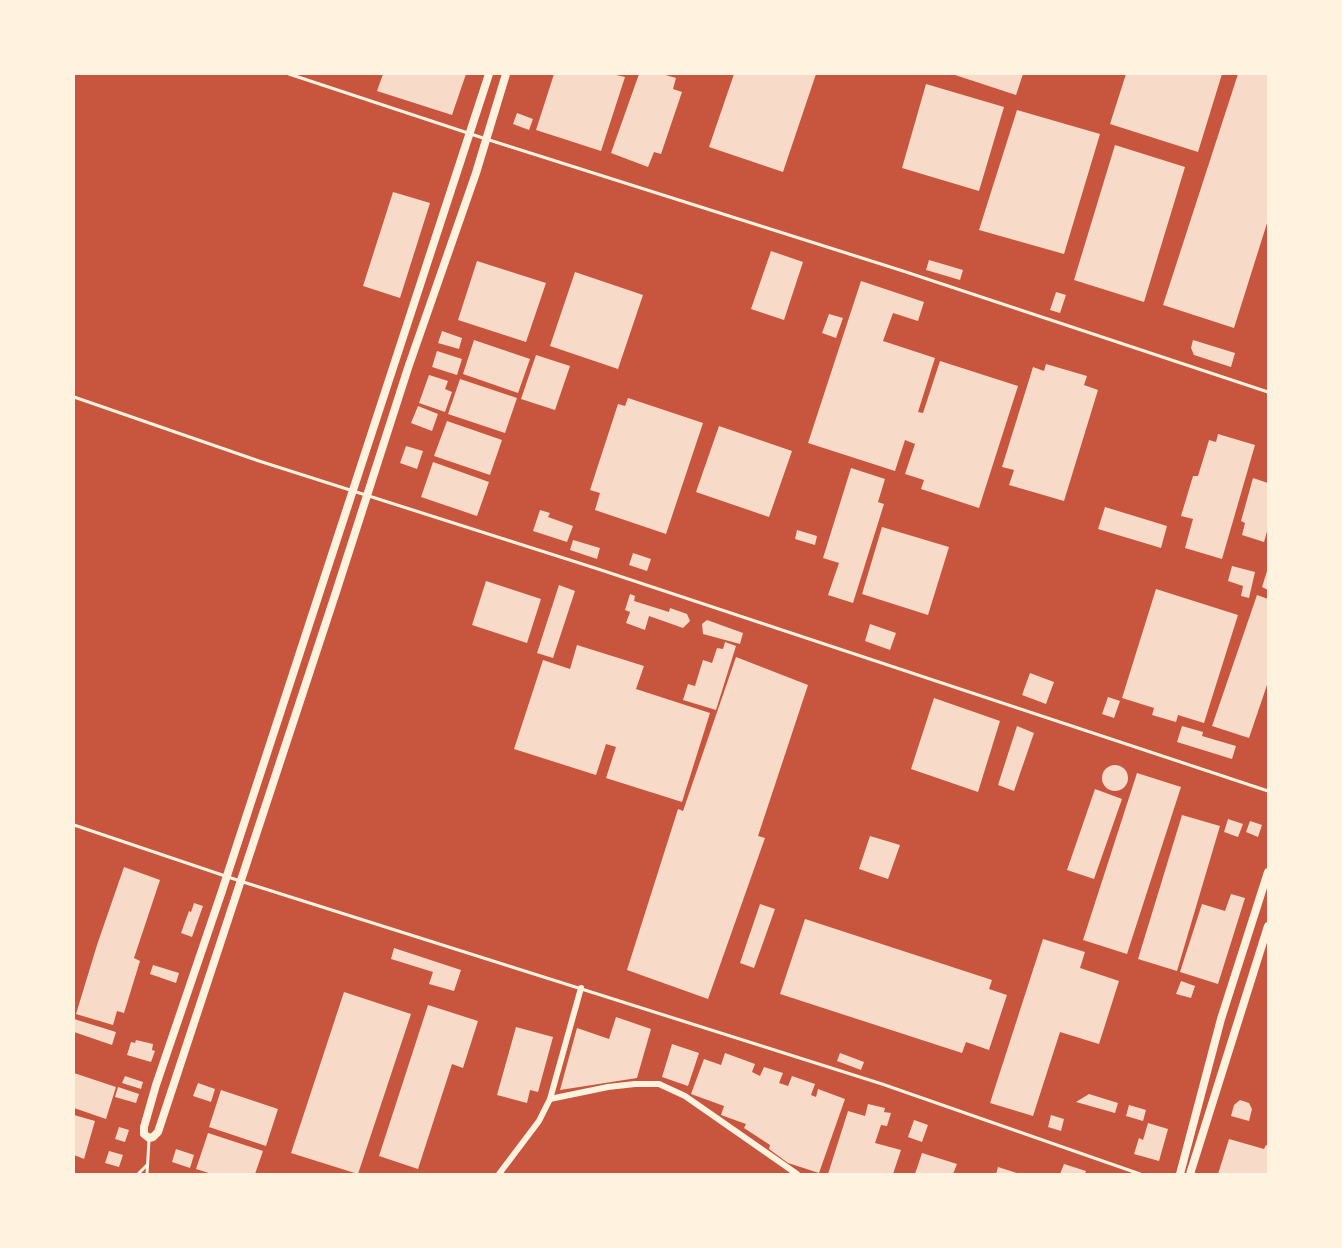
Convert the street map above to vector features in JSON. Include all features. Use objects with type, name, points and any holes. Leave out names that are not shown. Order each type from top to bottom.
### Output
[{"type":"street","points":[[489,74],[145,1120],[144,1134],[149,1138],[158,1132],[506,74]]},
{"type":"street","points":[[1180,1174],[1221,1019],[1269,872]]},
{"type":"street","points":[[1190,1174],[1269,926]]},
{"type":"street","points":[[500,1174],[539,1121],[550,1099],[581,988]]},
{"type":"street","points":[[550,1099],[608,1087],[659,1084],[685,1096],[797,1174]]},
{"type":"lane","points":[[289,74],[903,271],[1269,392]]},
{"type":"lane","points":[[74,397],[259,461],[1269,791]]},
{"type":"lane","points":[[74,825],[240,881],[882,1084],[1140,1174]]},
{"type":"lane","points":[[147,1174],[149,1138]]},
{"type":"lane","points":[[138,1174],[148,1164]]},
{"type":"building","points":[[383,74],[466,74],[452,115],[377,91]]},
{"type":"building","points":[[554,74],[612,74],[625,77],[601,151],[536,130]]},
{"type":"building","points":[[639,74],[662,74],[676,78],[673,89],[682,92],[661,154],[654,152],[648,167],[611,153]]},
{"type":"building","points":[[734,74],[816,74],[783,172],[709,147]]},
{"type":"building","points":[[952,74],[1023,74],[1016,95]]},
{"type":"building","points":[[1126,74],[1222,74],[1198,152],[1110,124]]},
{"type":"building","points":[[1238,74],[1268,74],[1268,220],[1234,328],[1163,305]]},
{"type":"building","points":[[926,84],[1004,107],[979,191],[902,168]]},
{"type":"building","points":[[1017,110],[1100,134],[1064,254],[979,230]]},
{"type":"building","points":[[517,113],[533,119],[529,130],[513,124]]},
{"type":"building","points":[[1115,145],[1185,167],[1144,302],[1074,280]]},
{"type":"building","points":[[393,192],[430,203],[400,298],[363,286]]},
{"type":"building","points":[[771,251],[803,262],[784,320],[751,309]]},
{"type":"building","points":[[929,260],[963,270],[960,280],[926,270]]},
{"type":"building","points":[[477,261],[546,283],[526,342],[458,320]]},
{"type":"building","points":[[575,272],[643,295],[618,369],[550,346]]},
{"type":"building","points":[[861,281],[924,302],[918,321],[893,313],[883,341],[935,358],[918,412],[923,413],[940,361],[1018,386],[979,508],[921,489],[924,480],[905,474],[915,444],[905,440],[895,471],[808,443]]},
{"type":"building","points":[[1056,292],[1066,295],[1060,313],[1050,310]]},
{"type":"building","points":[[829,314],[843,318],[836,338],[822,333]]},
{"type":"building","points":[[442,331],[462,338],[459,349],[438,343]]},
{"type":"building","points":[[474,340],[530,359],[518,393],[463,374]]},
{"type":"building","points":[[1193,340],[1235,353],[1231,367],[1194,355],[1191,348]]},
{"type":"building","points":[[437,351],[462,359],[457,375],[432,367]]},
{"type":"building","points":[[536,355],[570,366],[555,410],[521,399]]},
{"type":"building","points":[[1046,364],[1087,376],[1084,385],[1098,390],[1064,501],[1009,485],[1014,470],[1002,467],[1033,367],[1044,371]]},
{"type":"building","points":[[429,375],[448,381],[445,389],[452,392],[445,412],[419,403]]},
{"type":"building","points":[[460,379],[517,398],[505,433],[448,414]]},
{"type":"building","points":[[628,398],[703,423],[666,534],[595,510],[600,493],[590,490],[618,404],[625,406]]},
{"type":"building","points":[[418,406],[438,414],[432,431],[411,423]]},
{"type":"building","points":[[447,421],[502,440],[490,475],[434,456]]},
{"type":"building","points":[[719,426],[792,451],[769,517],[696,492]]},
{"type":"building","points":[[1218,434],[1255,445],[1222,559],[1185,548],[1193,519],[1181,516],[1193,476],[1198,476],[1209,440],[1216,442]]},
{"type":"building","points":[[406,446],[423,451],[417,469],[400,463]]},
{"type":"building","points":[[433,462],[489,482],[477,516],[421,497]]},
{"type":"building","points":[[851,468],[885,479],[878,502],[884,504],[853,603],[828,595],[839,563],[823,558]]},
{"type":"building","points":[[1253,478],[1268,483],[1268,528],[1264,542],[1242,535],[1245,523],[1241,521]]},
{"type":"building","points":[[1105,507],[1167,526],[1161,548],[1098,529]]},
{"type":"building","points":[[540,510],[550,513],[548,517],[573,526],[567,542],[533,531]]},
{"type":"building","points":[[882,527],[949,547],[928,615],[862,594]]},
{"type":"building","points":[[797,530],[817,536],[815,545],[795,539]]},
{"type":"building","points":[[573,540],[600,548],[597,559],[570,550]]},
{"type":"building","points":[[633,553],[651,559],[647,571],[629,565]]},
{"type":"building","points":[[1232,566],[1255,572],[1249,598],[1241,596],[1243,586],[1228,581]]},
{"type":"building","points":[[1268,568],[1268,590],[1262,587]]},
{"type":"building","points":[[486,581],[541,599],[527,643],[472,625]]},
{"type":"building","points":[[559,585],[575,591],[553,658],[537,653]]},
{"type":"building","points":[[1156,589],[1238,615],[1204,723],[1178,715],[1176,722],[1152,715],[1154,708],[1122,698]]},
{"type":"building","points":[[630,594],[635,596],[634,601],[669,612],[670,608],[687,614],[690,621],[683,628],[649,616],[645,630],[626,623],[630,612],[625,610]]},
{"type":"building","points":[[1257,595],[1268,599],[1268,682],[1249,738],[1212,726]]},
{"type":"building","points":[[707,620],[743,633],[740,644],[703,634],[702,624]]},
{"type":"building","points":[[870,624],[896,633],[890,650],[865,641]]},
{"type":"building","points":[[725,642],[736,646],[716,710],[683,700],[688,684],[695,686],[703,660],[712,663],[717,648],[723,649]]},
{"type":"building","points":[[577,645],[644,666],[636,689],[710,713],[682,802],[606,778],[616,747],[606,744],[596,775],[514,749],[543,660],[570,669]]},
{"type":"building","points":[[736,657],[808,685],[758,836],[765,838],[708,999],[627,970],[678,809],[683,811]]},
{"type":"building","points":[[1030,673],[1054,682],[1046,704],[1022,695]]},
{"type":"building","points":[[1108,697],[1120,701],[1114,718],[1102,714]]},
{"type":"building","points":[[934,698],[1000,721],[978,792],[911,769]]},
{"type":"building","points":[[1017,726],[1034,733],[1014,791],[998,785]]},
{"type":"building","points":[[1182,726],[1203,732],[1202,736],[1236,746],[1232,759],[1177,742]]},
{"type":"building","points":[[1115,765],[1124,769],[1128,778],[1124,787],[1115,791],[1106,787],[1102,778],[1106,769]]},
{"type":"building","points":[[1137,773],[1181,787],[1127,954],[1083,940]]},
{"type":"building","points":[[1095,789],[1122,799],[1094,879],[1067,870]]},
{"type":"building","points":[[1182,815],[1220,826],[1177,971],[1138,959]]},
{"type":"building","points":[[1228,819],[1243,824],[1238,837],[1224,832]]},
{"type":"building","points":[[1250,821],[1262,825],[1258,837],[1246,832]]},
{"type":"building","points":[[870,836],[900,845],[888,879],[859,869]]},
{"type":"building","points":[[124,867],[160,880],[134,958],[140,961],[124,1013],[117,1011],[113,1025],[76,1014]]},
{"type":"building","points":[[1231,894],[1245,898],[1218,984],[1180,972],[1202,904],[1225,911]]},
{"type":"building","points":[[194,903],[203,906],[192,937],[181,933]]},
{"type":"building","points":[[760,904],[775,909],[754,968],[740,963]]},
{"type":"building","points":[[805,919],[992,980],[989,989],[1007,995],[989,1050],[966,1042],[962,1053],[780,994]]},
{"type":"building","points":[[1043,939],[1085,952],[1080,968],[1119,981],[1099,1044],[1060,1032],[1033,1116],[990,1103]]},
{"type":"building","points":[[394,948],[461,970],[454,991],[429,984],[433,972],[391,959]]},
{"type":"building","points":[[153,965],[179,973],[176,983],[150,974]]},
{"type":"building","points":[[1181,981],[1195,986],[1191,998],[1176,994]]},
{"type":"building","points":[[344,992],[411,1014],[358,1174],[291,1153]]},
{"type":"building","points":[[428,1005],[478,1021],[463,1068],[452,1064],[418,1169],[379,1156]]},
{"type":"building","points":[[616,1017],[651,1029],[637,1078],[560,1090],[577,1028],[609,1039]]},
{"type":"building","points":[[74,1019],[116,1032],[112,1045],[74,1032]]},
{"type":"building","points":[[516,1027],[553,1037],[538,1092],[530,1090],[527,1103],[497,1095]]},
{"type":"building","points":[[136,1040],[153,1044],[152,1050],[155,1051],[151,1062],[127,1055],[131,1042],[135,1043]]},
{"type":"building","points":[[672,1044],[699,1053],[688,1086],[662,1077]]},
{"type":"building","points":[[725,1053],[755,1064],[752,1072],[760,1076],[764,1067],[783,1073],[779,1083],[788,1086],[792,1076],[815,1084],[811,1095],[816,1097],[818,1089],[845,1099],[819,1173],[788,1163],[769,1149],[770,1145],[744,1128],[746,1124],[721,1115],[724,1106],[691,1094],[704,1059],[721,1065]]},
{"type":"building","points":[[840,1053],[864,1062],[861,1070],[837,1061]]},
{"type":"building","points":[[74,1073],[116,1087],[106,1119],[74,1108]]},
{"type":"building","points":[[125,1076],[143,1082],[141,1089],[122,1083]]},
{"type":"building","points":[[198,1083],[215,1089],[211,1102],[193,1096]]},
{"type":"building","points":[[118,1087],[139,1094],[136,1103],[115,1097]]},
{"type":"building","points":[[221,1090],[278,1109],[266,1146],[209,1127]]},
{"type":"building","points":[[1089,1094],[1118,1103],[1115,1113],[1076,1102]]},
{"type":"building","points":[[1240,1100],[1249,1103],[1252,1109],[1249,1121],[1231,1116],[1234,1105]]},
{"type":"building","points":[[868,1104],[885,1108],[884,1112],[891,1113],[887,1126],[881,1125],[875,1143],[901,1150],[893,1174],[828,1174],[848,1111],[865,1116]]},
{"type":"building","points":[[1129,1105],[1146,1110],[1143,1121],[1126,1116]]},
{"type":"building","points":[[74,1115],[95,1121],[84,1159],[74,1155]]},
{"type":"building","points":[[1051,1115],[1064,1119],[1061,1131],[1048,1127]]},
{"type":"building","points":[[914,1120],[928,1125],[922,1142],[908,1137]]},
{"type":"building","points":[[1148,1123],[1168,1129],[1159,1161],[1134,1154],[1139,1138],[1143,1140]]},
{"type":"building","points":[[119,1127],[129,1130],[125,1142],[115,1139]]},
{"type":"building","points":[[208,1133],[263,1151],[255,1174],[212,1174],[196,1169]]},
{"type":"building","points":[[1229,1139],[1264,1149],[1266,1145],[1268,1146],[1268,1174],[1218,1174]]},
{"type":"building","points":[[176,1149],[194,1155],[190,1168],[172,1162]]},
{"type":"building","points":[[109,1151],[123,1155],[119,1167],[105,1163]]},
{"type":"building","points":[[922,1153],[957,1164],[953,1174],[915,1174]]},
{"type":"building","points":[[1064,1164],[1086,1171],[1085,1174],[1060,1174]]},
{"type":"building","points":[[998,1167],[1020,1174],[996,1174]]}]
